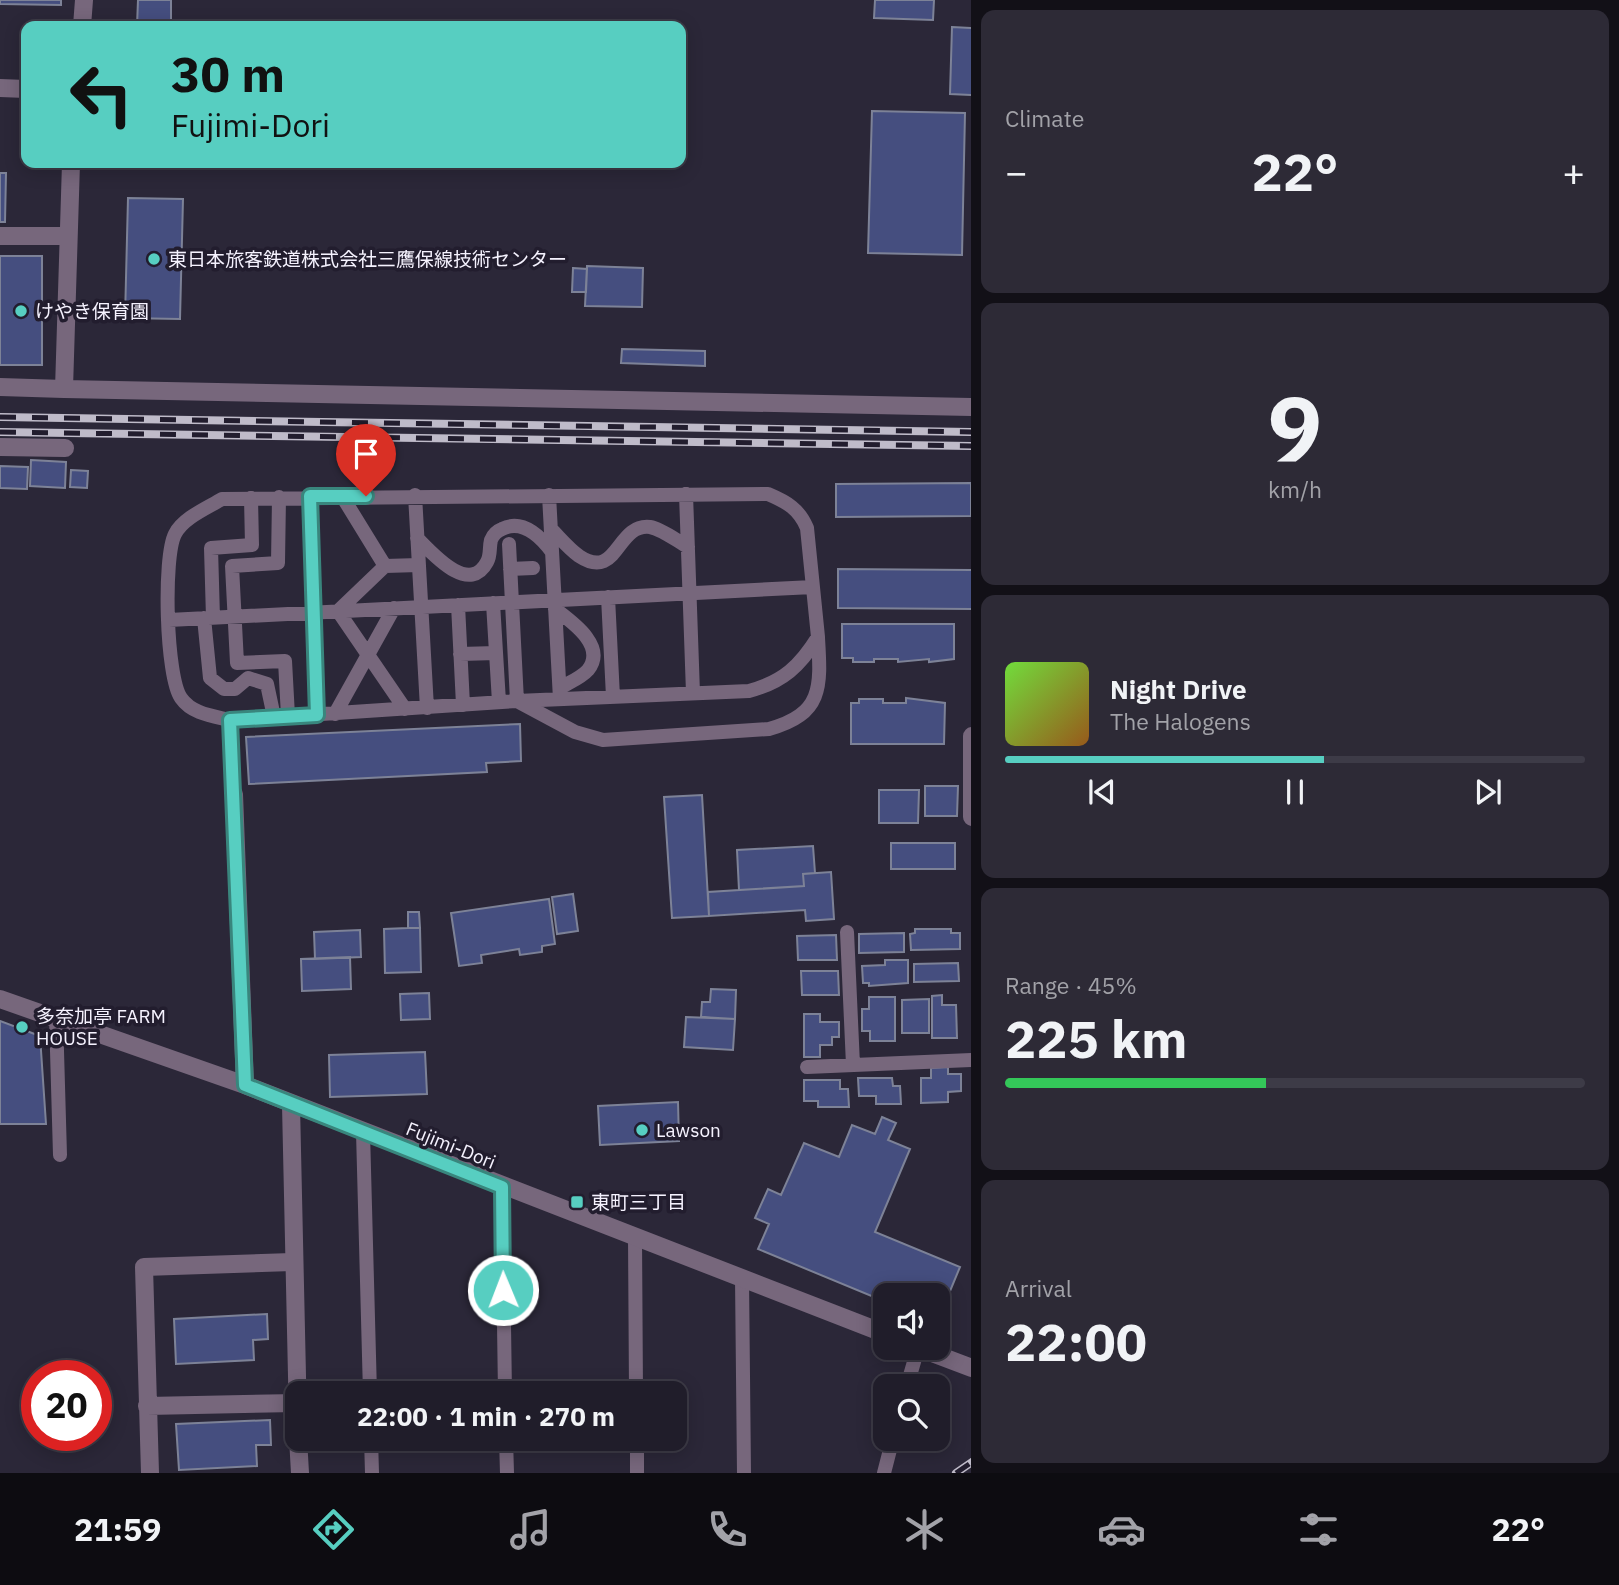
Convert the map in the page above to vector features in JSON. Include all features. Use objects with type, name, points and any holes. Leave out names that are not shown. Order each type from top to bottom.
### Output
[{"type":"street","points":[[82,21],[84,0]]},
{"type":"street","points":[[0,88],[21,89]]},
{"type":"street","points":[[64,389],[71,168]]},
{"type":"street","points":[[0,236],[68,236]]},
{"type":"street","points":[[0,387],[971,407]]},
{"type":"street","points":[[0,447],[65,448]]},
{"type":"street","points":[[971,736],[971,817]]},
{"type":"street","points":[[234,794],[245,1085]]},
{"type":"street","name":"Fujimi-Dori","points":[[0,999],[56,1016],[245,1085],[873,1329]]},
{"type":"street","points":[[291,1105],[296,1381]]},
{"type":"street","points":[[150,1473],[144,1267],[292,1262]]},
{"type":"street","points":[[950,1360],[971,1368]]},
{"type":"street","points":[[147,1406],[285,1403]]},
{"type":"street","points":[[299,1451],[300,1473]]},
{"type":"lane","points":[[517,701],[575,733],[603,740],[769,729],[791,723],[803,713],[821,684],[818,637],[807,528],[802,514],[786,502],[768,494],[310,496],[222,499],[177,531],[168,551],[173,679],[182,699],[197,712],[230,720],[517,701],[560,694],[613,697],[749,691],[789,675],[818,637]]},
{"type":"lane","points":[[415,495],[427,708]]},
{"type":"lane","points":[[550,495],[560,694]]},
{"type":"lane","points":[[686,495],[693,694]]},
{"type":"lane","points":[[310,496],[317,715]]},
{"type":"lane","points":[[342,496],[385,566]]},
{"type":"lane","points":[[279,497],[278,563],[232,566],[237,663],[285,660],[281,717]]},
{"type":"lane","points":[[251,498],[252,545],[211,548],[208,618],[210,678],[224,689],[235,689],[248,678],[267,684],[281,717]]},
{"type":"lane","points":[[417,538],[445,567],[463,574],[477,573],[486,564],[491,538],[512,524],[524,527],[544,541],[552,552]]},
{"type":"lane","points":[[551,529],[579,556],[595,562],[609,559],[618,551],[623,538],[634,528],[651,527],[688,547]]},
{"type":"lane","points":[[509,544],[517,701]]},
{"type":"lane","points":[[338,611],[385,566],[419,565]]},
{"type":"lane","points":[[510,569],[533,568]]},
{"type":"lane","points":[[169,620],[512,602],[555,604],[608,597],[813,587]]},
{"type":"lane","points":[[608,597],[613,697]]},
{"type":"lane","points":[[494,603],[499,702]]},
{"type":"lane","points":[[555,604],[592,644],[593,657],[588,670],[560,694]]},
{"type":"lane","points":[[458,605],[463,705]]},
{"type":"lane","points":[[335,714],[394,608]]},
{"type":"lane","points":[[338,611],[405,709]]},
{"type":"lane","points":[[460,654],[496,653]]},
{"type":"lane","points":[[230,720],[234,794]]},
{"type":"lane","points":[[846,932],[853,1065]]},
{"type":"lane","points":[[56,1016],[60,1155]]},
{"type":"lane","points":[[807,1067],[971,1060]]},
{"type":"lane","points":[[363,1132],[370,1381]]},
{"type":"lane","points":[[502,1187],[505,1381]]},
{"type":"lane","points":[[635,1237],[636,1381]]},
{"type":"lane","points":[[742,1279],[744,1473]]},
{"type":"lane","points":[[371,1451],[372,1473]]},
{"type":"lane","points":[[506,1451],[507,1473]]},
{"type":"lane","points":[[637,1451],[637,1473]]},
{"type":"lane","points":[[884,1473],[890,1451]]},
{"type":"building","points":[[0,0],[61,0],[61,5],[0,4]]},
{"type":"building","points":[[138,0],[171,0],[171,21],[137,21]]},
{"type":"building","points":[[875,0],[934,0],[933,20],[874,18]]},
{"type":"building","points":[[952,27],[971,28],[971,95],[950,94]]},
{"type":"building","points":[[872,111],[965,113],[962,255],[868,253]]},
{"type":"building","points":[[0,173],[6,173],[5,222],[0,222]]},
{"type":"building","name":"東日本旅客鉄道株式会社三鷹保線技術センター","points":[[128,198],[183,199],[180,319],[125,318]]},
{"type":"building","name":"けやき保育園","points":[[0,256],[42,256],[42,365],[0,365]]},
{"type":"building","points":[[587,266],[643,268],[642,307],[585,306]]},
{"type":"building","points":[[573,268],[587,269],[586,292],[572,292]]},
{"type":"building","points":[[622,349],[705,351],[705,366],[621,363]]},
{"type":"building","points":[[31,460],[66,462],[65,488],[30,486]]},
{"type":"building","points":[[0,466],[28,467],[27,489],[0,488]]},
{"type":"building","points":[[71,470],[88,471],[87,488],[70,487]]},
{"type":"building","points":[[971,483],[971,516],[836,517],[836,484]]},
{"type":"building","points":[[838,569],[971,570],[971,609],[838,608]]},
{"type":"building","points":[[842,624],[954,624],[954,659],[898,662],[898,659],[874,659],[874,662],[853,662],[853,658],[842,658]]},
{"type":"building","points":[[906,698],[945,703],[944,744],[851,744],[851,703],[859,703],[859,699],[883,699],[883,703],[906,703]]},
{"type":"building","points":[[520,724],[521,761],[486,763],[487,772],[249,784],[246,737]]},
{"type":"building","points":[[925,786],[958,786],[957,816],[925,816]]},
{"type":"building","points":[[879,790],[919,790],[918,823],[879,823]]},
{"type":"building","points":[[702,795],[709,916],[672,918],[664,797]]},
{"type":"building","points":[[891,843],[955,843],[955,869],[891,869]]},
{"type":"building","points":[[813,846],[815,873],[803,874],[804,886],[739,890],[737,850]]},
{"type":"building","points":[[831,872],[834,919],[806,921],[805,910],[709,916],[708,892],[804,886],[803,874]]},
{"type":"building","points":[[573,894],[578,931],[557,934],[552,897]]},
{"type":"building","points":[[549,899],[555,944],[542,946],[542,952],[520,955],[519,949],[481,955],[482,963],[459,966],[451,913]]},
{"type":"building","points":[[408,912],[419,912],[420,928],[408,928]]},
{"type":"building","points":[[420,928],[421,972],[385,973],[384,929]]},
{"type":"building","points":[[915,929],[951,929],[951,933],[960,933],[960,949],[911,950],[910,934],[915,933]]},
{"type":"building","points":[[360,930],[361,957],[315,959],[314,932]]},
{"type":"building","points":[[904,933],[904,952],[859,953],[859,934]]},
{"type":"building","points":[[836,935],[837,960],[798,960],[797,936]]},
{"type":"building","points":[[350,957],[351,989],[302,991],[301,959]]},
{"type":"building","points":[[885,960],[908,960],[908,983],[869,986],[869,983],[863,983],[862,966],[885,965]]},
{"type":"building","points":[[958,963],[959,981],[914,982],[914,964]]},
{"type":"building","points":[[801,971],[838,971],[839,995],[802,995]]},
{"type":"building","points":[[711,989],[736,990],[735,1019],[701,1017],[702,1002],[710,1002]]},
{"type":"building","points":[[429,993],[430,1019],[401,1020],[400,994]]},
{"type":"building","points":[[942,995],[942,1005],[956,1005],[957,1038],[932,1038],[932,996]]},
{"type":"building","points":[[869,997],[895,997],[895,1041],[870,1041],[870,1031],[862,1031],[862,1009],[869,1009]]},
{"type":"building","points":[[929,999],[929,1033],[902,1033],[902,1000]]},
{"type":"building","points":[[804,1014],[820,1014],[820,1022],[839,1022],[839,1037],[832,1037],[832,1045],[820,1045],[820,1057],[804,1057]]},
{"type":"building","points":[[686,1017],[735,1019],[733,1050],[684,1047]]},
{"type":"building","points":[[0,1021],[40,1036],[46,1124],[0,1124]]},
{"type":"building","points":[[425,1052],[427,1094],[330,1097],[329,1055]]},
{"type":"building","points":[[948,1067],[948,1074],[961,1074],[961,1091],[948,1092],[948,1102],[921,1103],[921,1078],[931,1078],[931,1068]]},
{"type":"building","points":[[858,1078],[892,1078],[893,1086],[900,1086],[901,1104],[876,1104],[876,1096],[859,1096]]},
{"type":"building","points":[[804,1080],[840,1080],[840,1089],[848,1089],[849,1107],[818,1107],[818,1101],[804,1101]]},
{"type":"building","points":[[678,1102],[679,1141],[600,1145],[598,1106]]},
{"type":"building","points":[[882,1117],[896,1123],[888,1140],[910,1149],[875,1232],[960,1267],[950,1291],[950,1283],[873,1283],[873,1297],[758,1249],[769,1224],[755,1218],[768,1189],[781,1195],[804,1143],[839,1157],[852,1125],[875,1134]]},
{"type":"building","points":[[267,1314],[268,1339],[253,1340],[254,1360],[176,1364],[174,1319]]},
{"type":"building","points":[[270,1420],[271,1445],[256,1445],[257,1466],[179,1470],[176,1424]]},
{"type":"railway","points":[[0,417],[971,432]]},
{"type":"railway","points":[[0,432],[971,446]]},
{"type":"railway","points":[[956,1473],[971,1463]]},
{"type":"place","name":"東日本旅客鉄道株式会社三鷹保線技術センター","points":[[154,259]]},
{"type":"place","name":"けやき保育園","points":[[21,311]]},
{"type":"place","name":"多奈加亭 FARM HOUSE","points":[[22,1027]]},
{"type":"place","name":"Lawson","points":[[642,1130]]},
{"type":"place","name":"東町三丁目","points":[[577,1202]]},
{"type":"route","points":[[366,496],[310,496],[317,715],[230,720],[245,1085],[502,1187],[503,1290]]}]
